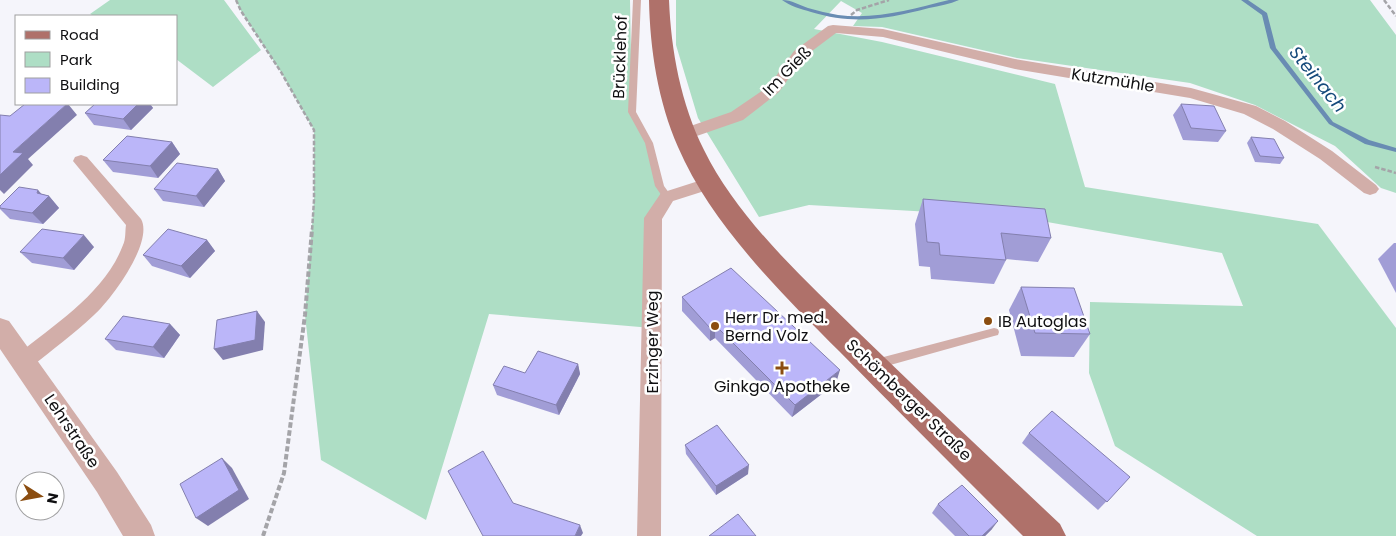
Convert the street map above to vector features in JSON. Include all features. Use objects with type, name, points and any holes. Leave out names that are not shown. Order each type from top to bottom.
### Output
[{"type":"main road","name":"Schömberger Straße","points":[[659,0],[660,36],[668,83],[685,134],[694,156],[750,238],[816,310],[1048,536]]},
{"type":"street","name":"Im Gieß","points":[[685,134],[737,116],[774,89],[799,54],[833,29]]},
{"type":"street","name":"Kutzmühle","points":[[833,29],[883,34],[1015,64],[1191,93],[1242,108],[1279,125],[1326,155],[1370,189]]},
{"type":"street","points":[[24,361],[88,309],[114,278],[132,244],[135,224],[81,161]]},
{"type":"street","points":[[667,197],[711,183]]},
{"type":"street","name":"Erzinger Weg","points":[[649,536],[653,218],[667,197]]},
{"type":"street","name":"Lehrstraße","points":[[0,328],[107,482],[140,536]]},
{"type":"lane","name":"Brücklehof","points":[[637,0],[632,112],[650,143],[660,186],[667,197]]},
{"type":"lane","points":[[872,365],[994,332]]},
{"type":"path","points":[[236,0],[241,11],[281,72],[314,130],[314,200],[305,315],[284,473],[263,536]]},
{"type":"path","points":[[857,10],[889,0]]},
{"type":"path","points":[[1384,0],[1396,16]]},
{"type":"green space","points":[[110,0],[224,0],[261,50],[213,87],[178,61],[178,15],[90,14]]},
{"type":"green space","points":[[236,0],[630,0],[632,112],[649,143],[667,197],[653,218],[652,328],[489,314],[426,520],[321,460],[305,315],[314,200],[314,130],[281,72],[241,11]]},
{"type":"green space","points":[[676,0],[1370,0],[1396,35],[1396,193],[1381,188],[1335,146],[1255,105],[1190,83],[1017,58],[882,27],[853,26],[862,13],[841,1],[814,29],[882,42],[1055,84],[1085,187],[1318,224],[1396,328],[1396,536],[1257,536],[1115,446],[1089,373],[1090,302],[1243,306],[1222,253],[1019,217],[809,205],[759,217],[698,118],[676,45]]},
{"type":"building","points":[[1181,104],[1214,106],[1226,131],[1191,128]]},
{"type":"building","points":[[24,105],[66,105],[13,152],[23,153],[0,175],[0,115],[10,116]]},
{"type":"building","points":[[94,105],[137,105],[123,119],[85,113]]},
{"type":"building","points":[[127,136],[172,142],[150,166],[103,160]]},
{"type":"building","points":[[1251,137],[1274,139],[1284,158],[1260,156]]},
{"type":"building","points":[[177,163],[218,169],[196,196],[154,189]]},
{"type":"building","points":[[19,187],[38,190],[37,193],[49,196],[32,213],[0,208]]},
{"type":"building","points":[[923,199],[1045,209],[1051,238],[1001,233],[1006,260],[940,255],[939,243],[927,242]]},
{"type":"building","points":[[42,229],[84,235],[63,258],[20,252]]},
{"type":"building","points":[[168,229],[207,240],[181,266],[143,255]]},
{"type":"building","points":[[731,268],[840,370],[795,405],[715,325],[710,328],[682,297]]},
{"type":"building","points":[[1021,287],[1074,288],[1090,334],[1035,333]]},
{"type":"building","points":[[257,311],[255,340],[214,349],[217,320]]},
{"type":"building","points":[[123,316],[170,324],[153,347],[105,339]]},
{"type":"building","points":[[538,351],[578,364],[556,405],[493,385],[504,366],[525,373]]},
{"type":"building","points":[[1052,411],[1130,477],[1107,502],[1029,433]]},
{"type":"building","points":[[717,425],[749,465],[716,486],[685,445]]},
{"type":"building","points":[[483,451],[513,503],[580,525],[575,536],[483,536],[448,471]]},
{"type":"building","points":[[222,458],[239,490],[196,518],[180,484]]},
{"type":"building","points":[[962,485],[998,521],[982,536],[969,536],[938,504]]},
{"type":"building","points":[[738,514],[756,536],[709,536]]},
{"type":"waterway","points":[[785,0],[804,9],[816,12],[839,17],[861,18],[893,15],[956,0]]},
{"type":"waterway","name":"Steinach","points":[[1244,0],[1265,14],[1273,48],[1331,123],[1367,142],[1396,150]]},
{"type":"place","name":"IB Autoglas","points":[[988,321]]},
{"type":"place","name":"Herr Dr. med. Bernd Volz","points":[[715,326]]},
{"type":"place","name":"Ginkgo Apotheke","points":[[782,368]]}]
